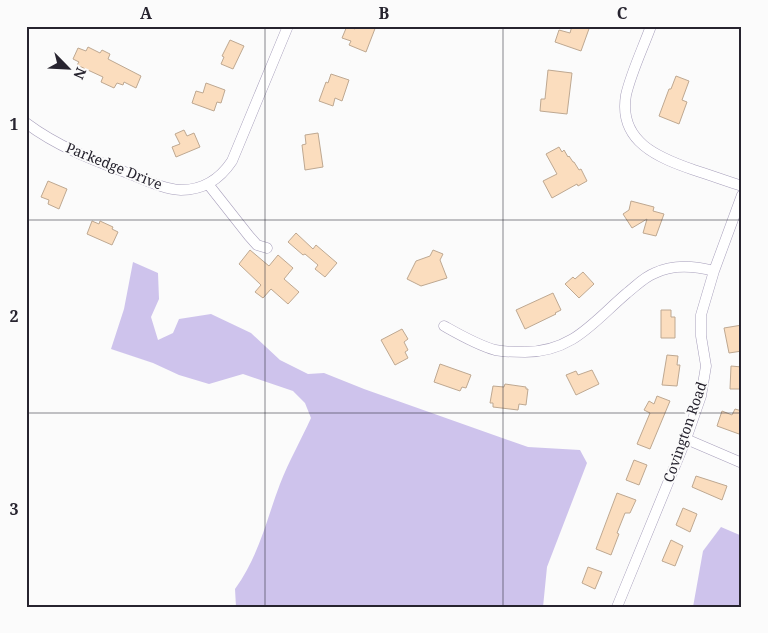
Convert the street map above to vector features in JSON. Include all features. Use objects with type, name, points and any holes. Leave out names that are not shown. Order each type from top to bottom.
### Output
[{"type":"street","name":"Parkedge Drive","points":[[26,123],[69,150],[157,184],[182,190],[208,184],[223,174],[232,161],[288,26]]},
{"type":"street","points":[[651,26],[626,95],[626,117],[635,136],[652,152],[665,159],[742,186]]},
{"type":"street","points":[[208,184],[257,245],[268,248]]},
{"type":"street","name":"Covington Road","points":[[617,607],[686,440],[703,386],[706,366],[701,336],[701,315],[714,270],[742,195]]},
{"type":"street","points":[[444,326],[472,342],[494,350],[516,352],[554,349],[577,337],[637,284],[656,272],[687,266],[714,270]]},
{"type":"street","points":[[686,440],[742,463]]},
{"type":"shaded area","points":[[133,262],[158,273],[159,299],[151,317],[158,340],[173,333],[179,319],[211,314],[251,333],[280,360],[308,374],[324,373],[528,447],[580,450],[587,463],[547,567],[543,607],[236,607],[235,589],[256,551],[284,475],[311,418],[305,403],[293,391],[243,374],[209,384],[179,375],[153,363],[111,349],[124,309]]},
{"type":"shaded area","points":[[721,527],[742,536],[742,607],[693,607],[703,551]]},
{"type":"building","points":[[347,26],[355,29],[356,26],[376,26],[366,52],[349,45],[351,41],[342,38]]},
{"type":"building","points":[[572,26],[590,26],[581,51],[555,42],[559,30],[570,33]]},
{"type":"building","points":[[230,40],[244,46],[233,69],[221,64],[224,57],[222,56]]},
{"type":"building","points":[[88,47],[100,53],[102,50],[110,54],[108,59],[141,76],[136,88],[124,82],[123,85],[117,83],[114,88],[101,82],[103,77],[77,65],[79,62],[73,59],[78,48],[86,51]]},
{"type":"building","points":[[548,70],[572,73],[567,114],[540,111],[541,99],[545,99]]},
{"type":"building","points":[[331,74],[349,80],[342,101],[335,98],[333,106],[319,101]]},
{"type":"building","points":[[676,76],[689,81],[682,100],[687,102],[679,124],[659,116]]},
{"type":"building","points":[[206,83],[225,90],[221,103],[217,102],[214,111],[192,103],[196,91],[203,93]]},
{"type":"building","points":[[184,130],[187,136],[194,133],[200,147],[176,157],[172,147],[180,144],[175,134]]},
{"type":"building","points":[[318,133],[323,167],[305,170],[302,145],[306,144],[305,135]]},
{"type":"building","points":[[559,147],[562,152],[564,150],[579,170],[581,169],[587,181],[578,186],[577,184],[552,198],[543,181],[557,174],[546,154]]},
{"type":"building","points":[[48,181],[67,189],[59,209],[48,204],[49,200],[41,197]]},
{"type":"building","points":[[631,201],[654,207],[653,211],[664,214],[656,236],[643,233],[647,219],[632,228],[623,214],[629,210]]},
{"type":"building","points":[[92,221],[99,224],[100,221],[113,227],[112,229],[118,232],[112,245],[87,234]]},
{"type":"building","points":[[296,233],[313,249],[316,245],[337,263],[325,277],[315,269],[318,265],[288,242]]},
{"type":"building","points":[[250,250],[269,266],[278,255],[293,268],[284,279],[299,292],[288,304],[271,289],[263,298],[255,292],[261,285],[239,264]]},
{"type":"building","points":[[433,250],[443,254],[440,260],[447,278],[421,286],[407,279],[416,261],[430,256]]},
{"type":"building","points":[[583,272],[594,284],[579,298],[565,284]]},
{"type":"building","points":[[553,293],[561,310],[525,329],[516,310]]},
{"type":"building","points":[[661,310],[671,310],[671,317],[675,317],[675,338],[661,338]]},
{"type":"building","points":[[742,325],[742,351],[729,353],[724,328]]},
{"type":"building","points":[[402,329],[408,339],[404,342],[408,350],[405,352],[408,358],[395,365],[381,340]]},
{"type":"building","points":[[667,355],[678,356],[677,365],[680,365],[677,386],[662,385]]},
{"type":"building","points":[[440,364],[471,375],[466,388],[462,387],[460,391],[434,382]]},
{"type":"building","points":[[731,366],[742,367],[742,389],[730,389]]},
{"type":"building","points":[[592,370],[599,384],[576,395],[566,375],[576,371],[578,375]]},
{"type":"building","points":[[505,384],[526,387],[528,389],[526,405],[519,404],[518,410],[493,407],[493,403],[490,403],[493,386],[504,387]]},
{"type":"building","points":[[657,396],[670,401],[650,449],[637,444],[650,413],[644,410],[649,401],[654,404]]},
{"type":"building","points":[[735,409],[742,411],[742,427],[739,434],[717,426],[722,411],[732,415]]},
{"type":"building","points":[[634,460],[647,465],[639,485],[626,480]]},
{"type":"building","points":[[696,476],[727,486],[722,500],[692,487]]},
{"type":"building","points":[[617,493],[636,500],[630,513],[625,513],[611,555],[596,549]]},
{"type":"building","points":[[683,508],[697,514],[690,532],[676,525]]},
{"type":"building","points":[[671,540],[683,546],[675,566],[662,561]]},
{"type":"building","points":[[588,567],[602,572],[595,589],[582,583]]}]
